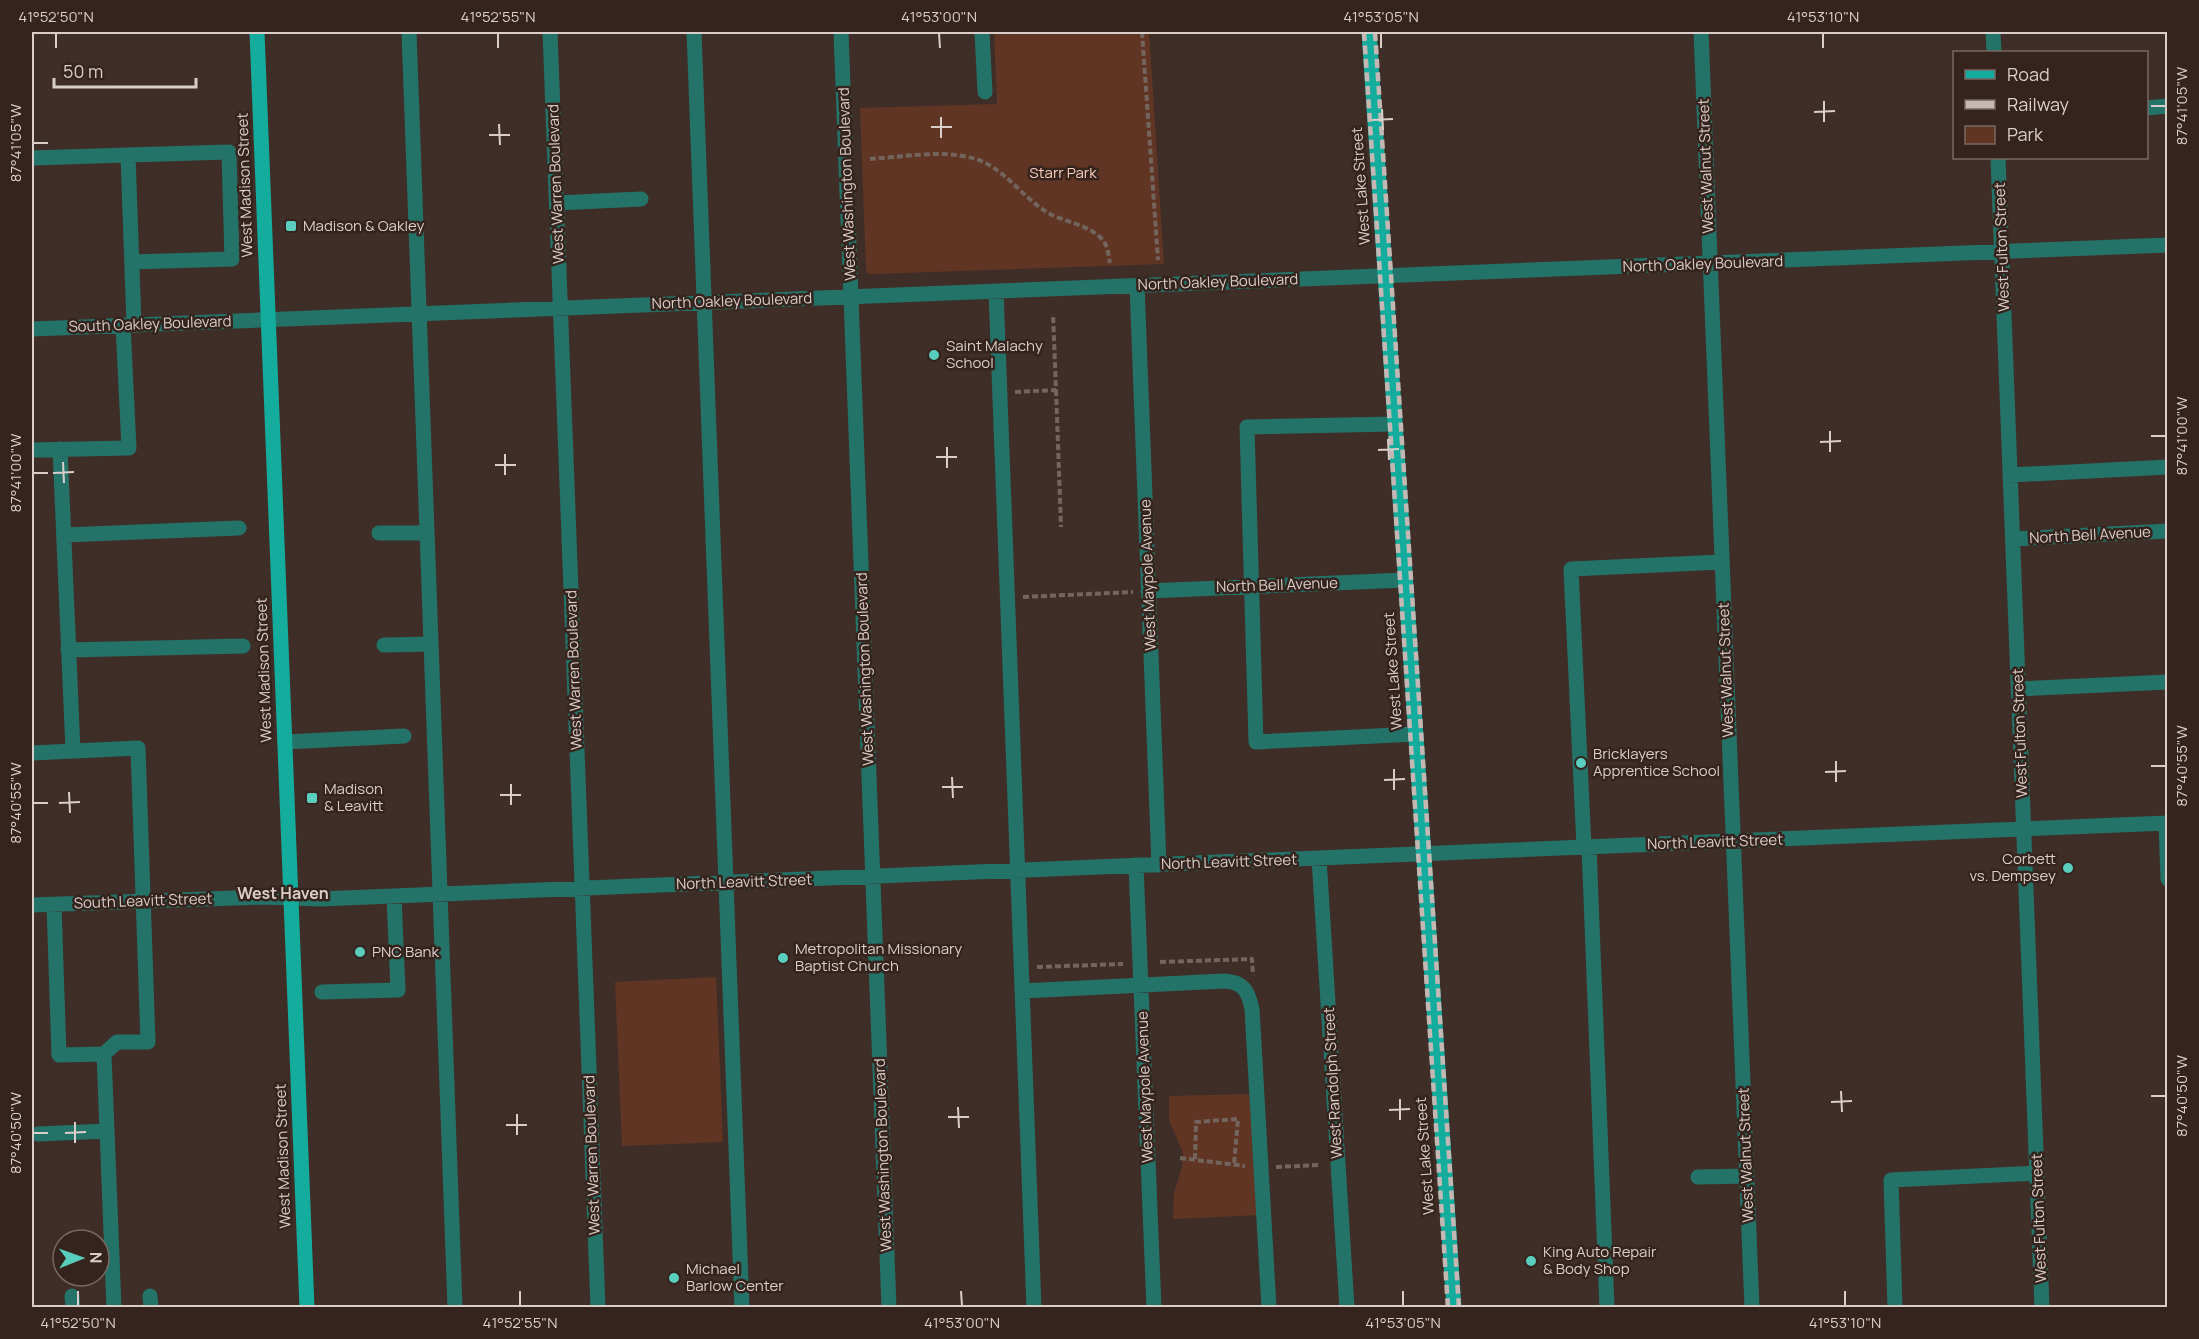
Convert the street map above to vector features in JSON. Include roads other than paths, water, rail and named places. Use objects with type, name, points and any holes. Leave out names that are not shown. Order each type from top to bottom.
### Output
[{"type":"main road","name":"West Madison Street","points":[[257,32],[307,1308]]},
{"type":"main road","name":"West Lake Street","points":[[1369,32],[1454,1308]]},
{"type":"street","points":[[409,32],[454,1308]]},
{"type":"street","name":"West Warren Boulevard","points":[[550,32],[598,1308]]},
{"type":"street","points":[[694,32],[742,1308]]},
{"type":"street","name":"West Washington Boulevard","points":[[841,32],[889,1308]]},
{"type":"street","points":[[982,32],[986,92]]},
{"type":"street","name":"West Walnut Street","points":[[1701,32],[1752,1308]]},
{"type":"street","points":[[1993,32],[1994,51]]},
{"type":"street","points":[[2148,108],[2168,106]]},
{"type":"street","points":[[32,158],[229,152],[232,259],[132,262]]},
{"type":"street","points":[[32,450],[129,448],[129,325],[132,262],[128,155]]},
{"type":"street","name":"West Fulton Street","points":[[1998,159],[2042,1308]]},
{"type":"street","points":[[557,203],[641,199]]},
{"type":"street","name":"North Oakley Boulevard","points":[[268,320],[2168,245]]},
{"type":"street","name":"West Maypole Avenue","points":[[1137,285],[1159,865]]},
{"type":"street","points":[[996,291],[1034,1308]]},
{"type":"street","name":"South Oakley Boulevard","points":[[32,329],[268,320]]},
{"type":"street","points":[[1395,424],[1247,427],[1256,742],[1416,734]]},
{"type":"street","points":[[60,449],[73,750]]},
{"type":"street","points":[[2010,475],[2168,467]]},
{"type":"street","points":[[64,535],[239,528]]},
{"type":"street","name":"North Bell Avenue","points":[[2013,539],[2168,531]]},
{"type":"street","points":[[379,533],[427,533]]},
{"type":"street","points":[[1607,1308],[1571,569],[1721,562]]},
{"type":"street","name":"North Bell Avenue","points":[[1148,591],[1405,580]]},
{"type":"street","points":[[384,645],[431,644]]},
{"type":"street","points":[[68,650],[243,646]]},
{"type":"street","points":[[2019,689],[2168,682]]},
{"type":"street","points":[[285,741],[404,736]]},
{"type":"street","points":[[32,753],[138,748],[148,1042],[117,1042],[104,1054],[59,1055],[54,904]]},
{"type":"street","points":[[2167,823],[2168,879]]},
{"type":"street","name":"North Leavitt Street","points":[[291,898],[725,883],[2167,823]]},
{"type":"street","name":"West Randolph Street","points":[[1319,858],[1347,1308]]},
{"type":"street","name":"West Maypole Avenue","points":[[1136,866],[1154,1308]]},
{"type":"street","points":[[322,992],[398,990],[394,896]]},
{"type":"street","name":"South Leavitt Street","points":[[32,905],[291,898]]},
{"type":"street","points":[[1022,991],[1236,982],[1243,986],[1249,995],[1252,1009],[1269,1308]]},
{"type":"street","points":[[104,1054],[114,1308]]},
{"type":"street","points":[[38,1134],[107,1131]]},
{"type":"street","points":[[1896,1308],[1891,1180],[2037,1173]]},
{"type":"street","points":[[1698,1178],[1747,1176]]},
{"type":"railway","points":[[1364,32],[1448,1308]]},
{"type":"railway","points":[[1375,32],[1459,1308]]},
{"type":"place","name":"Madison & Oakley","points":[[291,226]]},
{"type":"place","name":"Saint Malachy School","points":[[934,355]]},
{"type":"place","name":"Bricklayers Apprentice School","points":[[1581,763]]},
{"type":"place","name":"Madison & Leavitt","points":[[312,798]]},
{"type":"place","name":"Corbett vs. Dempsey","points":[[2068,868]]},
{"type":"place","name":"PNC Bank","points":[[360,952]]},
{"type":"place","name":"Metropolitan Missionary Baptist Church","points":[[783,958]]},
{"type":"place","name":"King Auto Repair & Body Shop","points":[[1531,1261]]},
{"type":"place","name":"Michael Barlow Center","points":[[674,1278]]},
{"type":"district","name":"West Haven","points":[[283,893]]},
{"type":"park label","name":"Starr Park","points":[[1063,173]]}]
